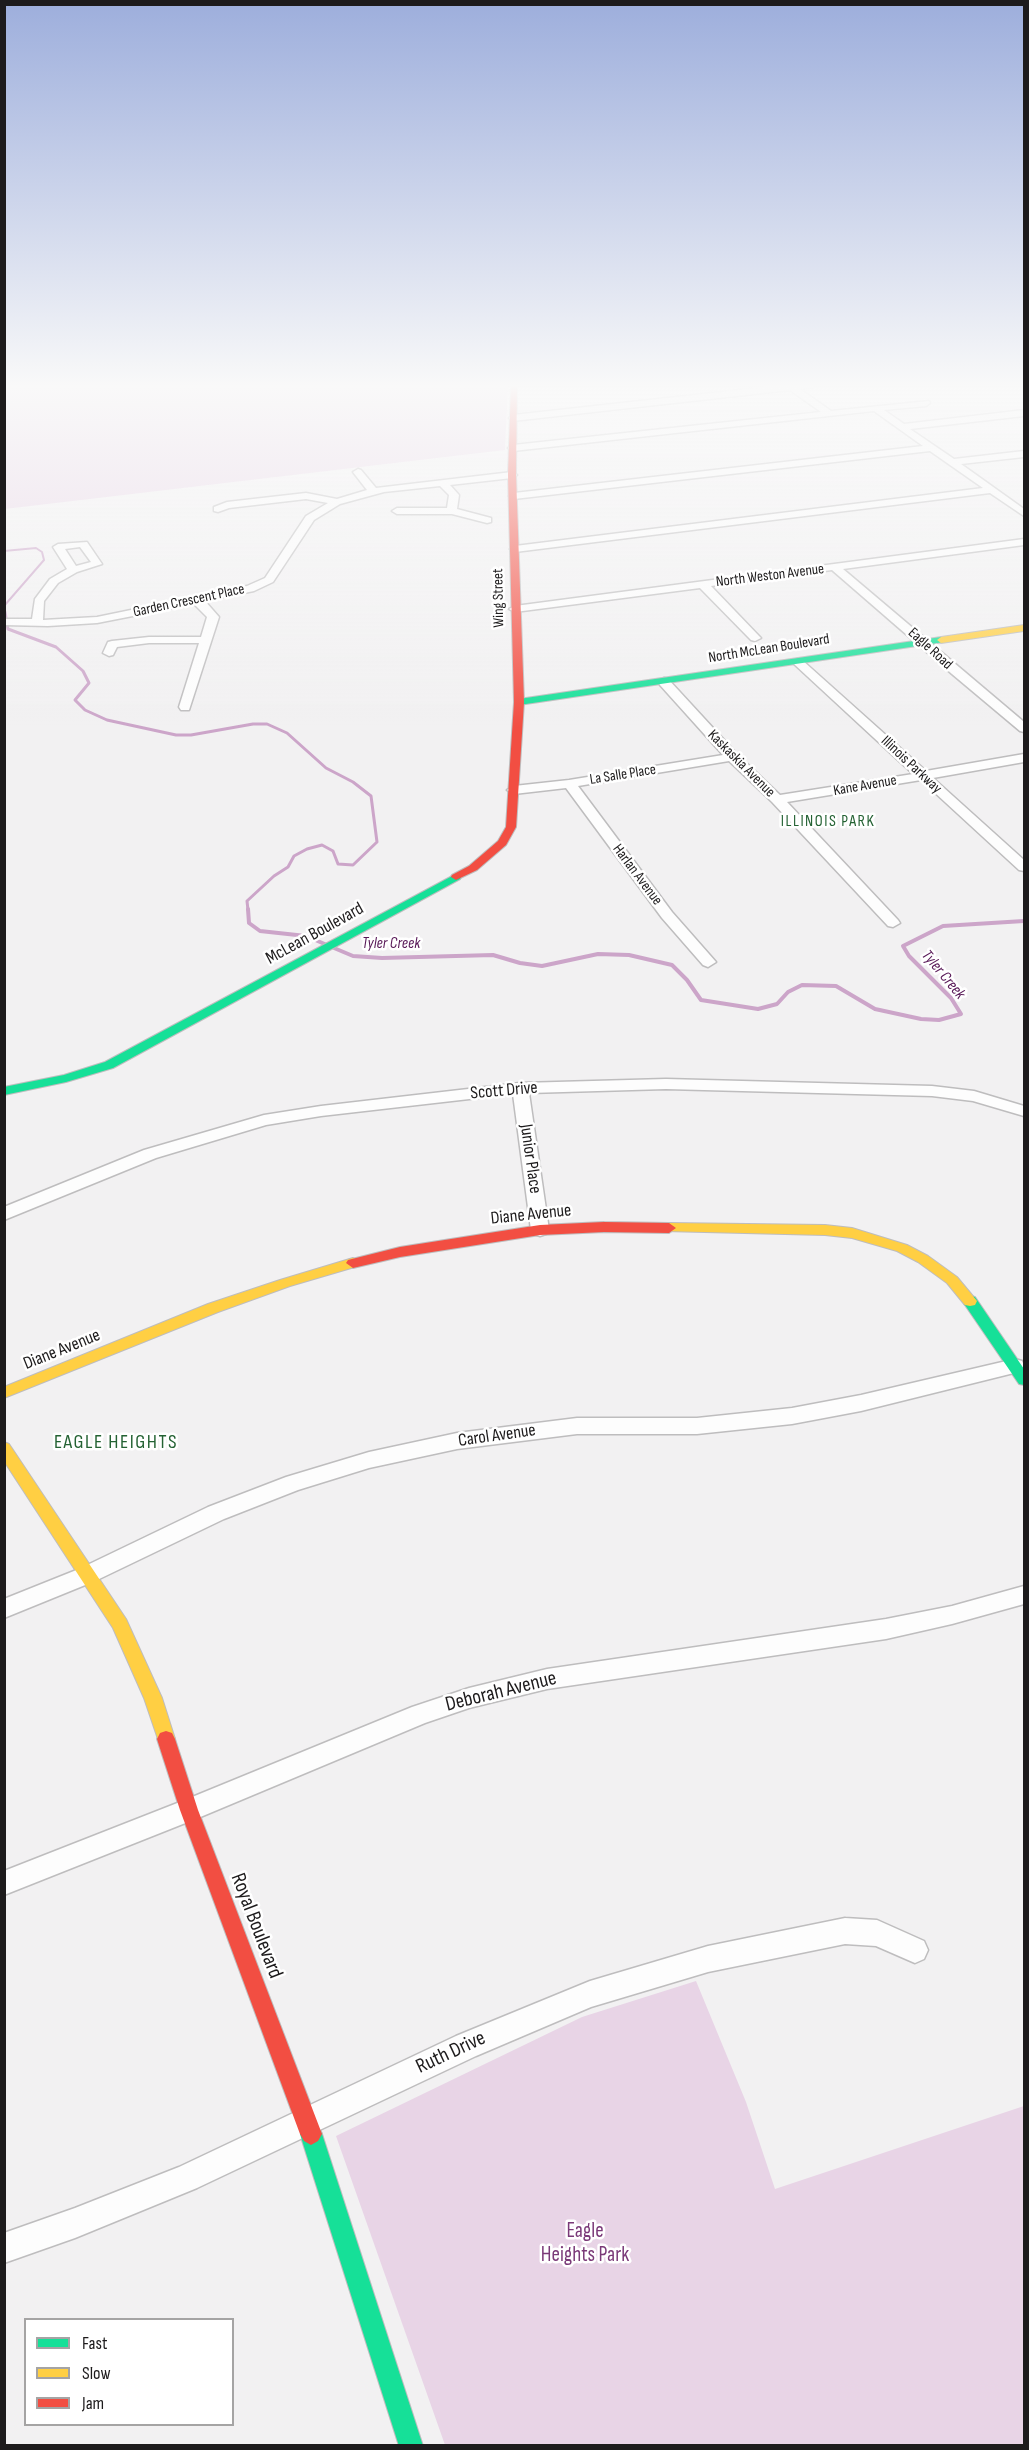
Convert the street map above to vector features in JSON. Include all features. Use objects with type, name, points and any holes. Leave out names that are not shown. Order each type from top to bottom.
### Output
[{"type":"street","points":[[218,509],[227,505],[277,499]]},
{"type":"street","points":[[324,499],[338,502]]},
{"type":"street","name":"Garden Crescent Place","points":[[4,622],[97,620],[250,589],[269,580],[310,518],[346,499]]},
{"type":"street","points":[[452,511],[453,499]]},
{"type":"street","name":"Wing Street","points":[[514,499],[516,609],[528,681],[519,702]]},
{"type":"street","points":[[515,549],[917,499]]},
{"type":"street","points":[[1005,499],[1024,513]]},
{"type":"street","points":[[397,511],[452,511],[487,520]]},
{"type":"street","name":"North Weston Avenue","points":[[516,609],[1024,542]]},
{"type":"street","name":"Eagle Road","points":[[836,568],[1024,728]]},
{"type":"street","points":[[37,623],[42,594],[54,581],[73,570]]},
{"type":"street","points":[[703,585],[755,638]]},
{"type":"street","points":[[185,707],[213,617],[198,601]]},
{"type":"street","name":"North McLean Boulevard","points":[[519,702],[1024,628]]},
{"type":"street","points":[[109,652],[112,644],[149,640],[206,640]]},
{"type":"street","name":"Illinois Parkway","points":[[798,662],[1024,867]]},
{"type":"street","points":[[528,681],[567,696]]},
{"type":"street","name":"Kaskaskia Avenue","points":[[664,682],[732,757],[777,799],[893,923]]},
{"type":"street","name":"McLean Boulevard","points":[[4,1091],[66,1078],[109,1065],[144,1048],[464,873],[494,852],[502,843],[510,827],[519,702]]},
{"type":"street","name":"La Salle Place","points":[[514,790],[569,784],[732,757]]},
{"type":"street","name":"Kane Avenue","points":[[777,799],[1024,758]]},
{"type":"street","name":"Harlan Avenue","points":[[569,784],[673,923],[708,962]]},
{"type":"street","name":"Scott Drive","points":[[4,1214],[150,1154],[264,1120],[321,1111],[520,1088],[666,1084],[932,1091],[974,1096],[1022,1109]]},
{"type":"street","name":"Junior Place","points":[[520,1088],[540,1230]]},
{"type":"street","name":"Diane Avenue","points":[[4,1393],[213,1308],[285,1283],[400,1252],[540,1230],[663,1226],[825,1230],[878,1239],[923,1259],[952,1280],[972,1303],[1020,1373]]},
{"type":"street","name":"Carol Avenue","points":[[4,1609],[87,1575],[216,1513],[293,1483],[369,1460],[457,1441],[577,1426],[697,1426],[792,1416],[1020,1373]]},
{"type":"street","name":"Royal Boulevard","points":[[4,1448],[120,1624],[138,1662],[156,1708],[189,1810],[307,2122],[411,2445]]},
{"type":"street","name":"Deborah Avenue","points":[[4,1883],[189,1810],[420,1714],[512,1686],[547,1678],[886,1629],[952,1615],[1024,1595]]},
{"type":"street","name":"Ruth Drive","points":[[4,2248],[75,2223],[187,2178],[515,2025],[590,1994],[708,1959],[845,1931],[865,1930],[877,1933],[915,1950]]},
{"type":"green space","points":[[5,499],[87,499],[5,509]]},
{"type":"green space","name":"Eagle Heights Park","points":[[696,1981],[746,2102],[775,2189],[1024,2106],[1024,2445],[445,2445],[336,2136],[582,2017]]},
{"type":"waterway","name":"Tyler Creek","points":[[4,551],[36,548],[42,552],[44,560],[4,606]]},
{"type":"waterway","name":"Tyler Creek","points":[[4,608],[5,614]]},
{"type":"waterway","name":"Tyler Creek","points":[[5,612],[8,629],[56,647],[83,671],[89,683],[75,700],[85,710],[107,720],[176,735],[191,735],[253,724],[267,724],[287,733],[326,768],[353,782],[371,796],[377,842],[353,865],[338,864],[333,851],[322,845],[307,849],[294,856],[288,867],[274,876],[247,901],[248,910]]},
{"type":"waterway","name":"Tyler Creek","points":[[248,909],[249,923],[260,931],[306,936],[327,945]]},
{"type":"waterway","name":"Tyler Creek","points":[[334,948],[353,956],[382,958],[493,955],[520,963],[542,966],[598,954],[629,955],[672,965],[687,980],[701,1000],[758,1009],[777,1004],[788,992],[802,985],[836,986],[875,1009],[921,1019],[939,1020],[961,1014],[951,998],[909,956],[903,946],[943,926],[1024,921]]},
{"type":"traffic: fast","points":[[519,702],[941,640]]},
{"type":"traffic: fast","points":[[4,1091],[66,1078],[109,1065],[456,877]]},
{"type":"traffic: fast","points":[[970,1301],[1024,1380]]},
{"type":"traffic: fast","points":[[311,2134],[411,2446]]},
{"type":"traffic: slow","points":[[941,640],[1024,628]]},
{"type":"traffic: slow","points":[[669,1228],[825,1230],[852,1233],[902,1248],[923,1259],[952,1280],[970,1301]]},
{"type":"traffic: slow","points":[[4,1393],[213,1308],[353,1263]]},
{"type":"traffic: slow","points":[[4,1448],[120,1624],[153,1698],[166,1739]]},
{"type":"traffic: jam","points":[[456,877],[473,868],[502,843],[511,827],[519,702],[513,499]]},
{"type":"traffic: jam","points":[[353,1263],[400,1252],[540,1230],[604,1227],[669,1228]]},
{"type":"traffic: jam","points":[[166,1739],[189,1810],[311,2134]]},
{"type":"district","name":"ILLINOIS PARK","points":[[828,822]]},
{"type":"district","name":"EAGLE HEIGHTS","points":[[116,1443]]}]
